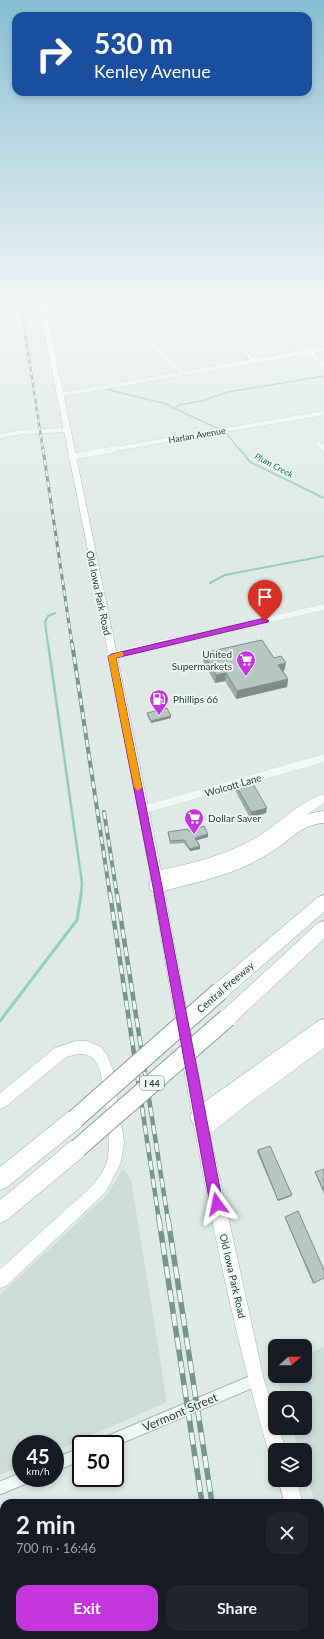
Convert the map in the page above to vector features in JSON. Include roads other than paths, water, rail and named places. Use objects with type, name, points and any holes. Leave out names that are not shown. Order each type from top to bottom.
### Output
[{"type":"highway","points":[[157,881],[233,864],[268,846],[301,822],[318,816],[324,817]]},
{"type":"highway","name":"Central Freeway","points":[[0,1180],[75,1119],[220,991],[324,902]]},
{"type":"highway","name":"I 44","points":[[0,1213],[78,1148],[227,1018],[324,928]]},
{"type":"highway","points":[[201,1124],[324,1027]]},
{"type":"main road","name":"Old Iowa Park Road","points":[[56,376],[157,881],[201,1124],[223,1234],[256,1380],[275,1443]]},
{"type":"main road","points":[[157,881],[244,849],[263,839],[324,798]]},
{"type":"main road","points":[[201,1124],[240,1100],[324,1040]]},
{"type":"main road","points":[[0,1102],[60,1053],[70,1048],[81,1046],[91,1048],[98,1053],[107,1068],[116,1153],[109,1175],[101,1187],[0,1280]]},
{"type":"main road","points":[[289,1487],[293,1499]]},
{"type":"street","points":[[59,395],[163,376]]},
{"type":"street","name":"Harlan Avenue","points":[[71,457],[324,413]]},
{"type":"street","points":[[0,436],[22,432],[66,430]]},
{"type":"street","points":[[318,443],[324,450]]},
{"type":"street","points":[[112,656],[324,607]]},
{"type":"street","name":"Wolcott Lane","points":[[142,810],[324,758]]},
{"type":"street","name":"Vermont Street","points":[[124,1436],[256,1380]]},
{"type":"street","points":[[0,1488],[12,1483]]},
{"type":"waterway","points":[[175,408],[178,405],[202,401],[228,392],[321,376]]},
{"type":"waterway","name":"Plum Creek","points":[[105,389],[163,403],[219,429]]},
{"type":"waterway","name":"Plum Creek","points":[[226,433],[240,450]]},
{"type":"waterway","name":"Plum Creek","points":[[240,449],[250,462],[324,498]]},
{"type":"waterway","points":[[210,583],[225,575],[324,556]]},
{"type":"waterway","points":[[48,644],[45,622],[48,616],[55,613]]},
{"type":"waterway","points":[[48,643],[82,883],[81,895]]},
{"type":"waterway","points":[[0,1021],[77,920],[81,894]]},
{"type":"railway","points":[[32,376],[43,450]]},
{"type":"railway","points":[[43,449],[72,644]]},
{"type":"railway","points":[[72,643],[110,895]]},
{"type":"railway","points":[[104,812],[117,895]]},
{"type":"railway","points":[[110,894],[159,1220]]},
{"type":"railway","points":[[117,894],[168,1220]]},
{"type":"railway","points":[[159,1219],[201,1499]]},
{"type":"railway","points":[[168,1219],[211,1499]]},
{"type":"place","name":"United Supermarkets","points":[[246,677]]},
{"type":"place","name":"Phillips 66","points":[[159,716]]},
{"type":"place","name":"Dollar Saver","points":[[194,835]]}]
